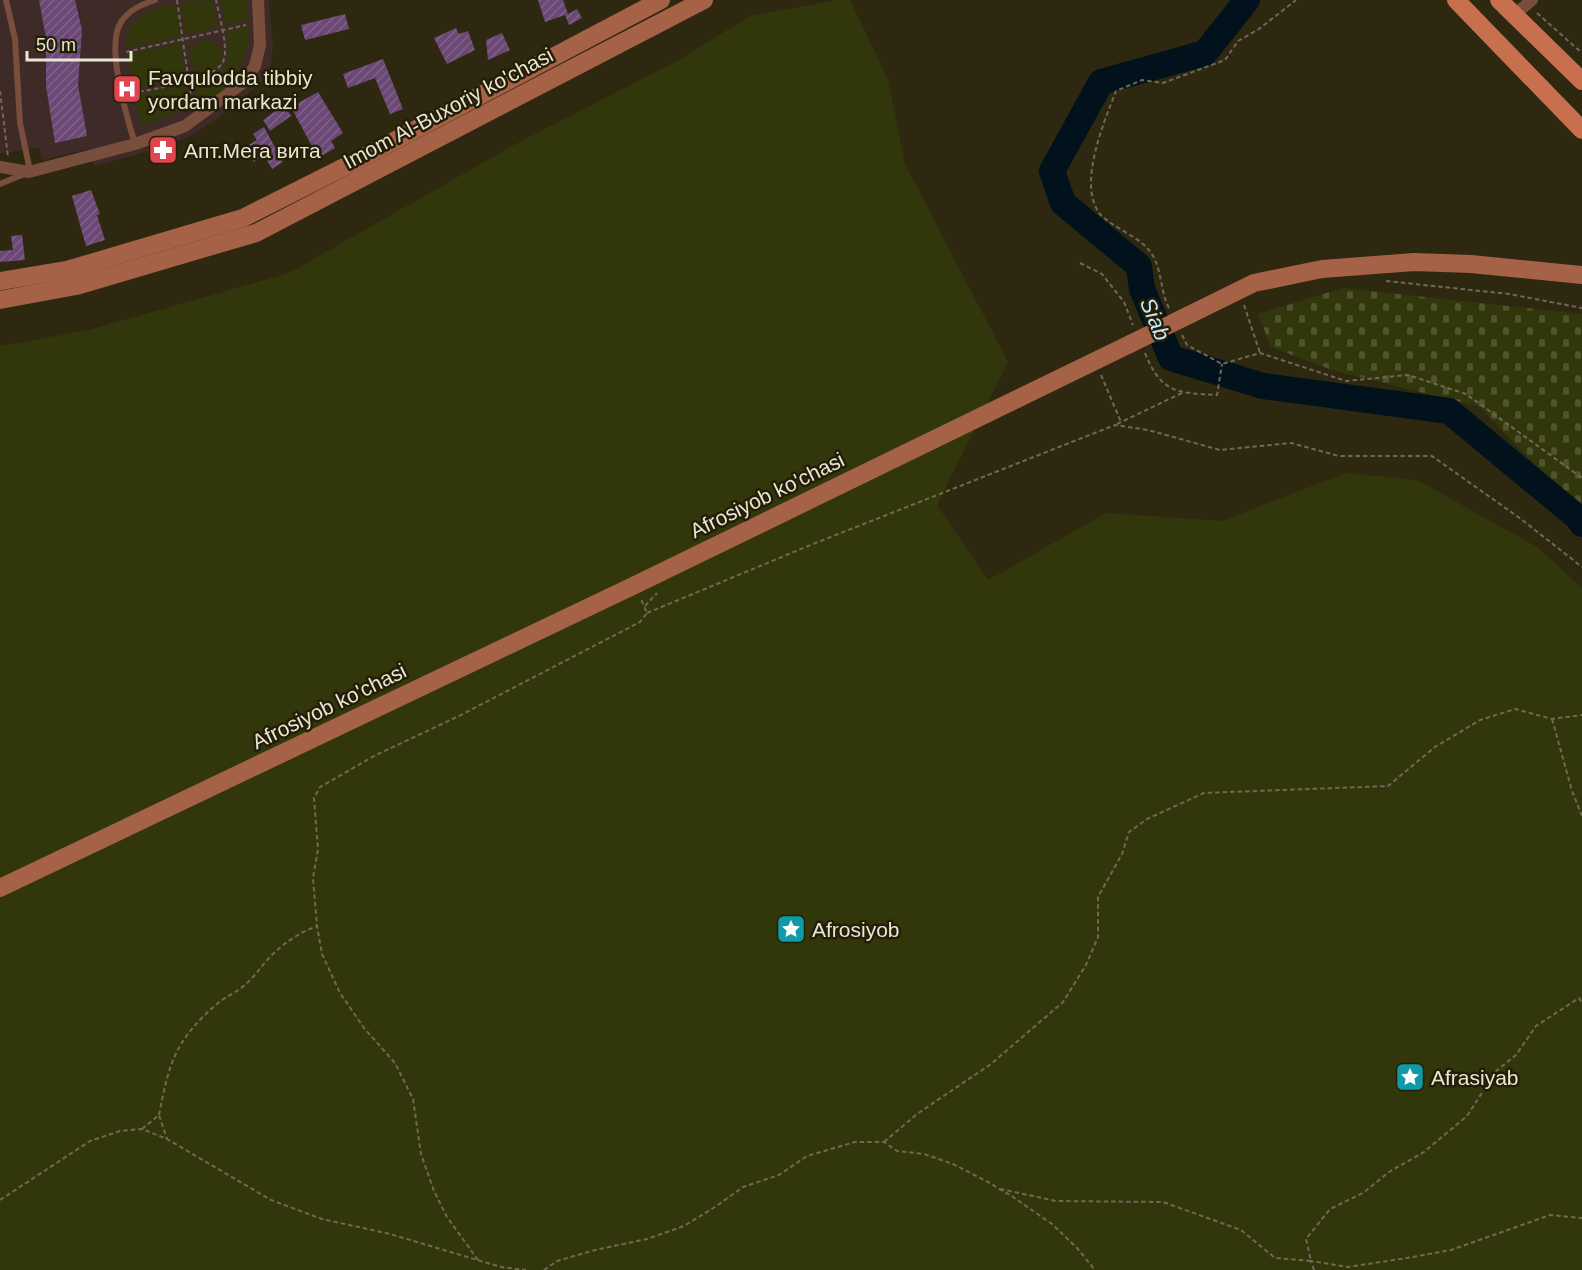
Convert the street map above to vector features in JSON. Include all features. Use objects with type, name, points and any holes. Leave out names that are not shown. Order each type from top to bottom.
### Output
[{"type":"main road","points":[[1499,0],[1524,6],[1582,81]]},
{"type":"main road","points":[[1457,1],[1582,130]]},
{"type":"street","points":[[5,168],[29,169],[135,144],[185,126],[244,82],[255,66],[260,45],[258,0]]},
{"type":"street","name":"Imom Al-Buxoriy ko'chasi","points":[[0,281],[68,270],[243,218],[661,0]]},
{"type":"street","name":"Imom Al-Buxoriy ko'chasi","points":[[0,300],[76,286],[256,233],[681,5],[704,0]]},
{"type":"street","name":"Afrosiyob ko'chasi","points":[[0,888],[635,585],[1254,283],[1322,269],[1414,262],[1459,263],[1582,275]]},
{"type":"lane","points":[[0,184],[29,169],[20,123],[15,39],[6,0]]},
{"type":"lane","points":[[135,144],[121,96],[115,48],[120,23],[135,6],[155,0]]},
{"type":"path","points":[[177,0],[194,120]]},
{"type":"path","points":[[121,96],[204,77],[219,68],[224,59],[224,43],[216,0]]},
{"type":"path","points":[[1524,6],[1582,53]]},
{"type":"path","points":[[116,55],[260,22]]},
{"type":"path","points":[[0,91],[5,168]]},
{"type":"path","points":[[1382,280],[1509,294],[1582,308]]},
{"type":"path","points":[[1243,304],[1260,353]]},
{"type":"path","points":[[1217,395],[1222,365]]},
{"type":"path","points":[[1098,368],[1121,422]]},
{"type":"path","points":[[478,1260],[447,1217],[434,1191],[421,1154],[413,1099],[395,1063],[364,1028],[340,993],[322,954],[313,878],[318,849],[314,798],[320,787],[375,755],[459,716],[640,622],[647,613],[813,544],[1115,425],[1182,393]]},
{"type":"path","points":[[1115,425],[1149,430],[1220,450],[1291,443],[1339,456],[1432,456],[1521,519],[1582,567]]},
{"type":"path","points":[[635,585],[647,613]]},
{"type":"path","points":[[884,1142],[918,1114],[991,1064],[1063,1002],[1086,965],[1098,937],[1098,897],[1122,854],[1129,832],[1147,819],[1204,792],[1388,786],[1435,747],[1480,720],[1515,709],[1552,719],[1582,715]]},
{"type":"path","points":[[1552,719],[1572,791],[1582,816]]},
{"type":"path","points":[[167,1139],[159,1115],[167,1073],[179,1046],[192,1027],[218,1002],[246,984],[274,953],[300,933],[317,926]]},
{"type":"path","points":[[1314,1270],[1306,1239],[1330,1209],[1363,1193],[1389,1172],[1424,1152],[1467,1116],[1496,1071],[1516,1055],[1536,1026],[1579,998],[1582,1003]]},
{"type":"path","points":[[141,1129],[159,1115]]},
{"type":"path","points":[[0,1200],[90,1141],[120,1131],[141,1129],[167,1139],[271,1200],[322,1219],[390,1234],[501,1267],[526,1270]]},
{"type":"path","points":[[544,1270],[557,1261],[647,1239],[684,1226],[743,1187],[779,1175],[807,1156],[855,1142],[884,1142],[897,1151],[924,1154],[953,1164],[1000,1189],[1052,1224],[1077,1248],[1095,1270]]},
{"type":"path","points":[[1000,1189],[1056,1201],[1163,1202],[1241,1230],[1275,1258],[1311,1261],[1340,1268],[1451,1250],[1550,1215],[1582,1218]]},
{"type":"shaded area","name":"Favqulodda tibbiy yordam markazi","points":[[0,0],[269,0],[273,48],[271,63],[265,79],[217,119],[191,136],[161,148],[94,166],[90,149],[42,160],[39,147],[0,154]]},
{"type":"green space","points":[[212,0],[218,27],[186,34],[181,4]]},
{"type":"green space","points":[[220,0],[245,0],[249,20],[225,25]]},
{"type":"green space","name":"Afrosiyob","points":[[838,0],[850,0],[888,79],[905,164],[1008,362],[937,505],[988,580],[1106,513],[1222,521],[1346,473],[1417,480],[1537,547],[1582,588],[1582,1270],[0,1270],[0,346],[89,330],[289,273],[512,146],[677,61],[750,16]]},
{"type":"green space","points":[[176,4],[181,36],[126,47],[130,28],[141,16]]},
{"type":"green space","points":[[250,26],[246,53],[236,75],[210,100],[197,106],[193,83],[214,76],[225,67],[228,53],[226,32]]},
{"type":"green space","points":[[206,40],[217,45],[222,56],[217,67],[206,72],[195,67],[190,56],[195,45]]},
{"type":"green space","points":[[181,43],[186,76],[134,88],[128,54]]},
{"type":"green space","points":[[185,84],[190,109],[141,125],[135,96]]},
{"type":"green space","points":[[1343,288],[1582,314],[1582,515],[1480,407],[1332,370],[1271,347],[1258,314]]},
{"type":"building","points":[[39,0],[75,0],[82,30],[78,85],[87,136],[55,143],[46,86],[46,38]]},
{"type":"building","points":[[538,0],[563,0],[568,14],[577,9],[582,18],[569,25],[565,15],[545,22]]},
{"type":"building","points":[[345,14],[349,29],[305,40],[301,25]]},
{"type":"building","points":[[456,28],[459,34],[468,31],[475,50],[447,64],[434,38]]},
{"type":"building","points":[[502,33],[510,50],[488,60],[486,40]]},
{"type":"building","points":[[383,59],[403,109],[390,114],[375,78],[348,88],[343,74]]},
{"type":"building","points":[[318,92],[343,133],[331,141],[335,148],[320,157],[291,107]]},
{"type":"building","points":[[284,105],[291,116],[270,131],[263,120]]},
{"type":"building","points":[[264,127],[283,162],[272,169],[264,155],[254,162],[244,148],[257,140],[253,134]]},
{"type":"building","points":[[91,190],[100,214],[97,215],[105,240],[86,246],[72,196]]},
{"type":"building","points":[[22,235],[25,260],[0,262],[0,251],[13,250],[11,236]]},
{"type":"waterway","name":"Siab","points":[[1247,0],[1205,53],[1101,82],[1052,171],[1063,203],[1139,266],[1142,289],[1171,358],[1263,386],[1449,411],[1577,517],[1582,524]]},
{"type":"place","name":"Favqulodda tibbiy yordam markazi","points":[[127,89]]},
{"type":"place","name":"Апт.Мега вита","points":[[163,150]]},
{"type":"place","name":"Afrosiyob","points":[[791,929]]},
{"type":"place","name":"Afrasiyab","points":[[1410,1077]]}]
